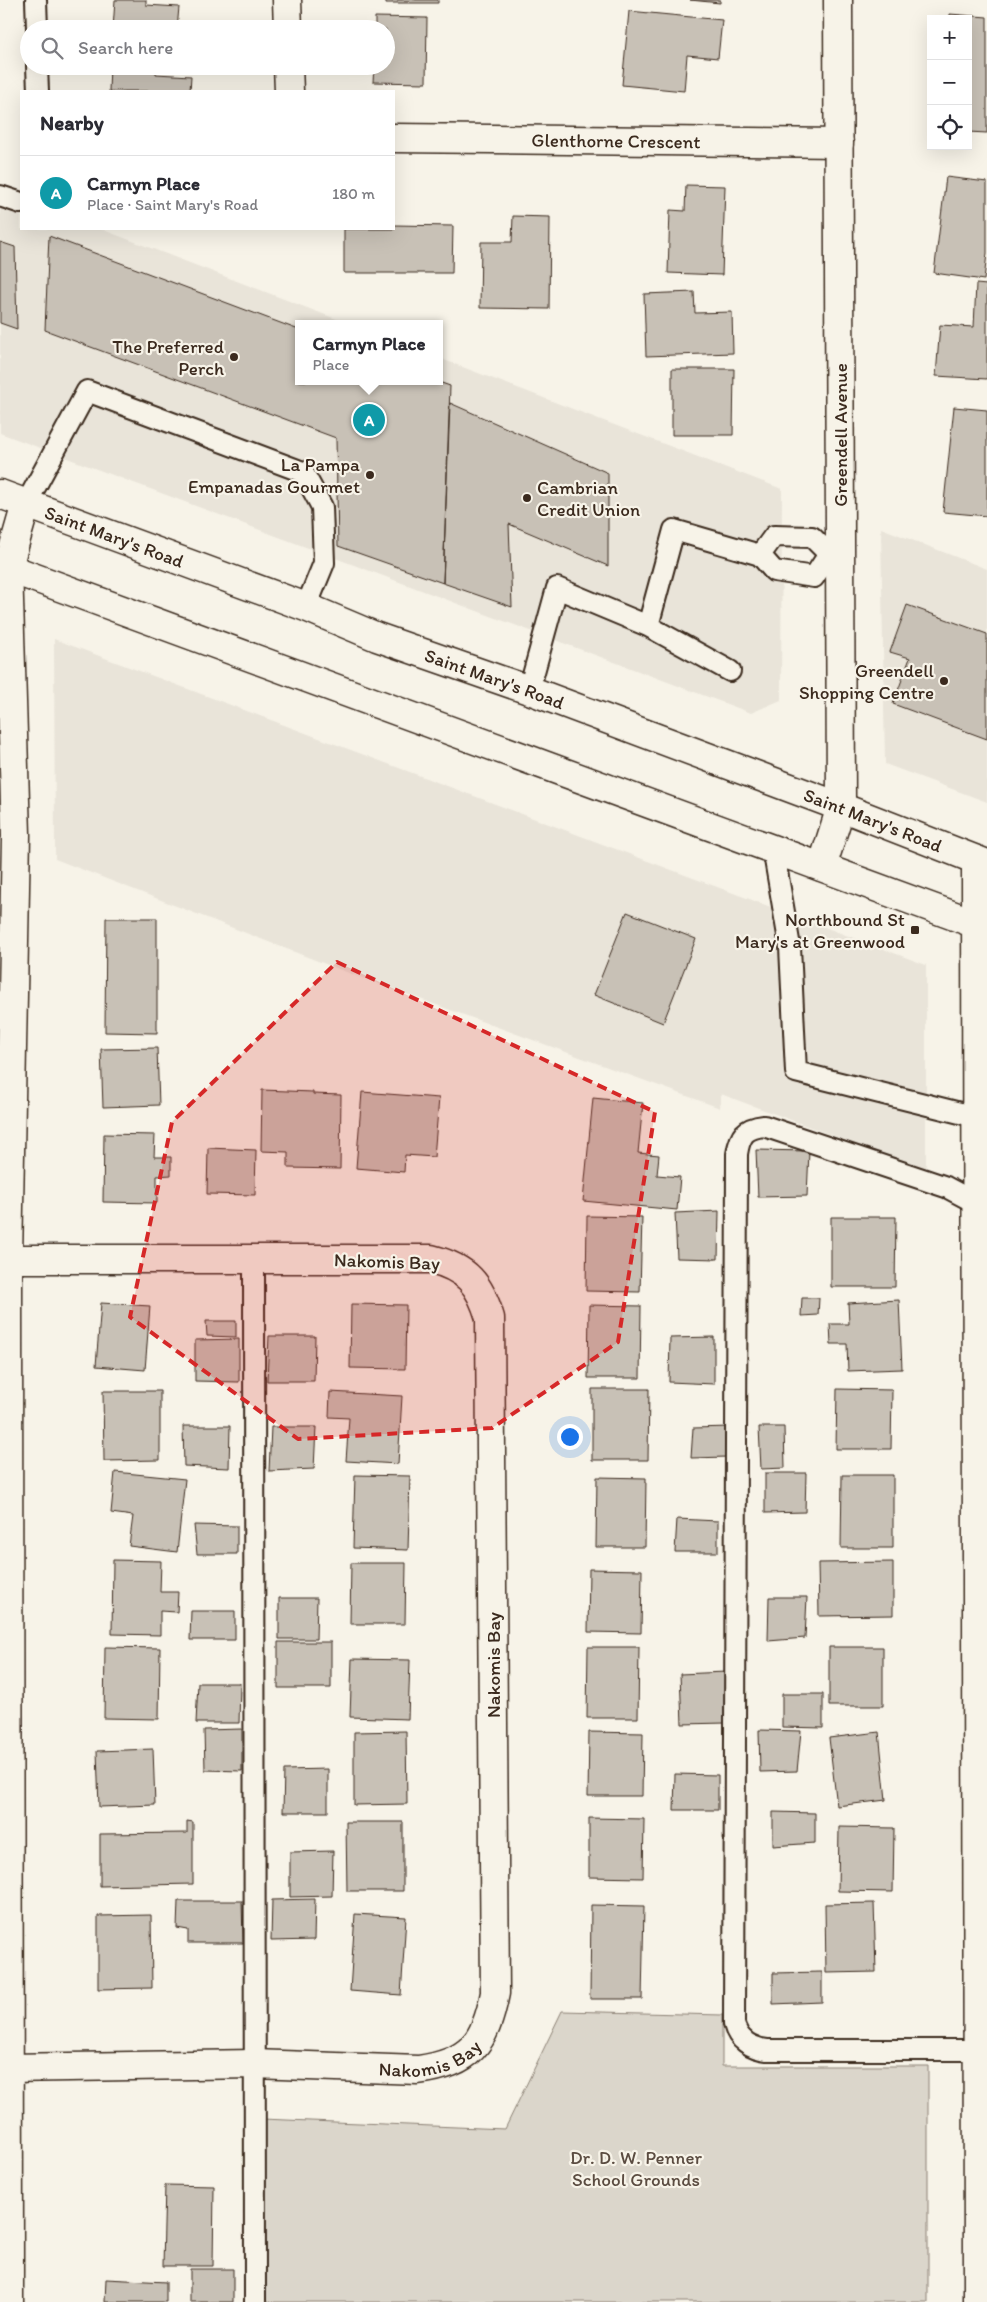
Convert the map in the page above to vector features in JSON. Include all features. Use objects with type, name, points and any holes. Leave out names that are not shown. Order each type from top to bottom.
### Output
[{"type":"street","points":[[287,0],[288,20]]},
{"type":"street","name":"Greendell Avenue","points":[[822,867],[841,807],[834,554],[838,0]]},
{"type":"street","points":[[288,75],[289,90]]},
{"type":"street","name":"Glenthorne Crescent","points":[[395,138],[838,143]]},
{"type":"street","name":"Saint Mary's Road","points":[[0,494],[306,607],[377,637],[529,690],[982,862]]},
{"type":"street","points":[[9,2302],[5,2071],[8,831],[4,566],[26,504]]},
{"type":"street","points":[[4,566],[981,926]]},
{"type":"street","points":[[978,2302],[982,1384],[976,1203],[982,1175],[976,1117],[982,862]]},
{"type":"street","name":"Nakomis Bay","points":[[5,2071],[254,2064],[418,2070],[440,2067],[456,2061],[473,2048],[490,2018],[495,1993],[490,1318],[476,1284],[462,1271],[448,1263],[431,1259],[8,1259]]},
{"type":"lane","points":[[36,0],[37,20]]},
{"type":"lane","points":[[37,75],[38,90]]},
{"type":"lane","points":[[0,196],[20,203]]},
{"type":"lane","points":[[26,504],[87,390],[303,472],[322,507],[324,563],[306,607]]},
{"type":"lane","points":[[648,626],[674,530],[760,555],[774,571],[814,577],[834,554],[812,537],[774,536],[760,555]]},
{"type":"lane","points":[[529,690],[557,588],[648,626],[730,671]]},
{"type":"lane","points":[[773,848],[790,947],[796,1072],[976,1117]]},
{"type":"lane","points":[[976,1203],[946,1187],[764,1126],[752,1127],[744,1132],[739,1139],[736,1154],[734,2024],[737,2034],[756,2049],[978,2050]]},
{"type":"lane","points":[[254,1258],[255,2302]]},
{"type":"highlighted area","points":[[337,962],[655,1112],[618,1342],[492,1428],[298,1439],[130,1317],[172,1122]]},
{"type":"shaded area","points":[[0,190],[20,198],[20,230],[104,230],[339,320],[295,320],[295,385],[443,385],[443,360],[782,489],[781,700],[751,713],[0,433]]},
{"type":"shaded area","points":[[881,528],[987,569],[987,802],[885,764]]},
{"type":"shaded area","points":[[54,639],[926,965],[926,1170],[721,1094],[720,1108],[354,975],[55,859]]},
{"type":"green space","name":"Dr. D. W. Penner School Grounds","points":[[562,2011],[722,2015],[722,2066],[928,2066],[928,2302],[263,2302],[262,2119],[505,2129]]},
{"type":"building","points":[[115,0],[146,0],[146,5],[179,7],[178,20],[114,20]]},
{"type":"building","points":[[386,0],[438,0],[438,3],[386,3]]},
{"type":"building","points":[[690,0],[720,0],[720,3]]},
{"type":"building","points":[[629,11],[722,20],[718,58],[687,55],[684,91],[622,85]]},
{"type":"building","points":[[972,16],[987,17],[987,133],[972,132]]},
{"type":"building","points":[[375,17],[427,18],[426,83],[373,82],[373,75],[395,75],[395,20],[375,20]]},
{"type":"building","points":[[110,75],[191,76],[190,90],[109,90]]},
{"type":"building","points":[[946,177],[987,182],[987,253],[984,280],[934,273]]},
{"type":"building","points":[[686,185],[725,186],[722,275],[668,273],[670,210],[685,211]]},
{"type":"building","points":[[513,216],[550,217],[549,309],[480,308],[481,242],[512,242]]},
{"type":"building","points":[[395,225],[453,226],[452,273],[344,273],[344,230],[395,230]]},
{"type":"building","points":[[49,236],[295,328],[295,385],[443,384],[450,386],[443,583],[338,546],[336,438],[45,330]]},
{"type":"building","points":[[0,242],[15,247],[17,329],[0,323]]},
{"type":"building","points":[[976,284],[987,285],[987,379],[936,376],[940,325],[974,327]]},
{"type":"building","points":[[694,292],[695,313],[732,312],[733,353],[646,356],[644,294]]},
{"type":"building","points":[[672,369],[734,369],[733,435],[672,435]]},
{"type":"building","name":"Cambrian Credit Union","points":[[450,403],[608,473],[608,566],[509,524],[512,607],[443,583]]},
{"type":"building","points":[[954,407],[987,410],[987,516],[943,512]]},
{"type":"building","name":"Greendell Shopping Centre","points":[[907,605],[987,634],[987,739],[893,704],[910,658],[890,652]]},
{"type":"building","points":[[627,912],[696,939],[663,1023],[594,995]]},
{"type":"building","points":[[106,918],[157,918],[157,1033],[105,1032]]},
{"type":"building","points":[[157,1048],[159,1105],[103,1107],[101,1049]]},
{"type":"building","points":[[262,1090],[341,1095],[340,1169],[288,1168],[288,1152],[261,1151]]},
{"type":"building","points":[[362,1092],[439,1098],[434,1157],[405,1155],[404,1172],[356,1168]]},
{"type":"building","points":[[593,1098],[643,1103],[638,1153],[659,1155],[657,1175],[680,1177],[677,1210],[583,1201]]},
{"type":"building","points":[[104,1134],[155,1135],[154,1157],[171,1157],[171,1175],[157,1176],[157,1203],[103,1202]]},
{"type":"building","points":[[208,1148],[256,1150],[255,1195],[207,1194]]},
{"type":"building","points":[[756,1150],[809,1151],[807,1196],[758,1197]]},
{"type":"building","points":[[719,1211],[718,1259],[677,1258],[675,1213]]},
{"type":"building","points":[[587,1216],[642,1217],[640,1292],[586,1291]]},
{"type":"building","points":[[831,1217],[896,1217],[895,1287],[831,1287]]},
{"type":"building","points":[[802,1298],[819,1298],[818,1315],[801,1316]]},
{"type":"building","points":[[899,1300],[902,1369],[848,1371],[847,1344],[831,1344],[830,1324],[849,1324],[848,1303]]},
{"type":"building","points":[[101,1303],[150,1306],[145,1370],[96,1366]]},
{"type":"building","points":[[351,1304],[406,1305],[405,1369],[350,1368]]},
{"type":"building","points":[[589,1305],[641,1306],[640,1378],[588,1378]]},
{"type":"building","points":[[206,1321],[236,1321],[236,1337],[207,1336]]},
{"type":"building","points":[[269,1336],[315,1336],[314,1381],[267,1381]]},
{"type":"building","points":[[714,1337],[714,1384],[669,1382],[670,1338]]},
{"type":"building","points":[[239,1339],[239,1382],[195,1381],[195,1340]]},
{"type":"building","points":[[592,1389],[649,1389],[648,1460],[592,1460]]},
{"type":"building","points":[[837,1389],[892,1390],[891,1449],[836,1449]]},
{"type":"building","points":[[103,1391],[160,1391],[160,1460],[104,1461]]},
{"type":"building","points":[[330,1392],[402,1396],[398,1464],[346,1461],[349,1418],[329,1417]]},
{"type":"building","points":[[183,1426],[230,1426],[229,1468],[184,1466]]},
{"type":"building","points":[[271,1427],[316,1427],[314,1469],[269,1471]]},
{"type":"building","points":[[730,1427],[727,1457],[691,1458],[693,1428]]},
{"type":"building","points":[[759,1427],[784,1427],[785,1468],[761,1469]]},
{"type":"building","points":[[115,1472],[185,1479],[177,1552],[129,1546],[133,1516],[111,1513]]},
{"type":"building","points":[[765,1473],[806,1473],[805,1512],[765,1513]]},
{"type":"building","points":[[355,1475],[410,1476],[408,1550],[353,1548]]},
{"type":"building","points":[[842,1475],[893,1475],[893,1548],[841,1548]]},
{"type":"building","points":[[597,1477],[646,1478],[645,1547],[596,1547]]},
{"type":"building","points":[[677,1519],[718,1521],[718,1552],[675,1552]]},
{"type":"building","points":[[194,1525],[237,1526],[237,1554],[197,1554]]},
{"type":"building","points":[[113,1560],[161,1561],[160,1592],[178,1592],[177,1612],[160,1611],[160,1635],[112,1634]]},
{"type":"building","points":[[893,1562],[893,1615],[819,1616],[818,1563]]},
{"type":"building","points":[[351,1563],[406,1563],[405,1624],[350,1624]]},
{"type":"building","points":[[589,1569],[642,1570],[641,1633],[588,1632]]},
{"type":"building","points":[[769,1597],[807,1597],[805,1638],[768,1641]]},
{"type":"building","points":[[279,1598],[317,1598],[316,1639],[279,1639]]},
{"type":"building","points":[[191,1611],[235,1611],[235,1640],[190,1640]]},
{"type":"building","points":[[278,1642],[331,1642],[331,1688],[278,1688]]},
{"type":"building","points":[[105,1647],[160,1648],[159,1719],[104,1718]]},
{"type":"building","points":[[588,1647],[639,1647],[638,1718],[587,1718]]},
{"type":"building","points":[[829,1647],[883,1647],[883,1706],[829,1706]]},
{"type":"building","points":[[352,1659],[410,1660],[408,1719],[350,1717]]},
{"type":"building","points":[[726,1672],[725,1723],[682,1724],[680,1674]]},
{"type":"building","points":[[198,1683],[240,1683],[239,1723],[196,1723]]},
{"type":"building","points":[[782,1694],[823,1694],[823,1728],[782,1727]]},
{"type":"building","points":[[242,1729],[242,1771],[205,1770],[204,1730]]},
{"type":"building","points":[[759,1730],[801,1731],[797,1771],[760,1772]]},
{"type":"building","points":[[406,1731],[407,1804],[354,1805],[354,1732]]},
{"type":"building","points":[[589,1732],[643,1733],[642,1796],[588,1796]]},
{"type":"building","points":[[879,1732],[886,1800],[837,1806],[829,1738]]},
{"type":"building","points":[[153,1749],[155,1805],[99,1807],[97,1751]]},
{"type":"building","points":[[328,1769],[328,1812],[283,1812],[284,1770]]},
{"type":"building","points":[[675,1774],[718,1775],[718,1810],[674,1810]]},
{"type":"building","points":[[773,1812],[815,1813],[815,1843],[773,1846]]},
{"type":"building","points":[[589,1818],[644,1819],[643,1878],[589,1877]]},
{"type":"building","points":[[187,1821],[193,1822],[193,1884],[100,1886],[100,1834],[187,1833]]},
{"type":"building","points":[[346,1822],[403,1822],[403,1891],[347,1891]]},
{"type":"building","points":[[839,1827],[894,1828],[893,1892],[838,1891]]},
{"type":"building","points":[[333,1851],[332,1896],[290,1897],[290,1852]]},
{"type":"building","points":[[315,1899],[314,1940],[271,1941],[272,1900]]},
{"type":"building","points":[[178,1901],[242,1901],[243,1943],[188,1943],[188,1930],[177,1928]]},
{"type":"building","points":[[874,1903],[876,1972],[826,1973],[825,1904]]},
{"type":"building","points":[[591,1905],[644,1906],[642,1999],[590,1999]]},
{"type":"building","points":[[355,1914],[406,1917],[401,1995],[350,1991]]},
{"type":"building","points":[[151,1915],[152,1988],[98,1989],[98,1916]]},
{"type":"building","points":[[822,1972],[822,2002],[773,2004],[773,1973]]},
{"type":"building","points":[[165,2185],[214,2186],[213,2266],[163,2266]]},
{"type":"building","points":[[190,2269],[233,2269],[233,2302],[190,2302]]},
{"type":"building","points":[[106,2279],[166,2282],[166,2302],[105,2302]]},
{"type":"place","name":"The Preferred Perch","points":[[234,357]]},
{"type":"place","name":"Carmyn Place","points":[[369,420]]},
{"type":"place","name":"La Pampa Empanadas Gourmet","points":[[370,475]]},
{"type":"place","name":"Cambrian Credit Union","points":[[527,498]]},
{"type":"place","name":"Greendell Shopping Centre","points":[[944,681]]},
{"type":"place","name":"Northbound St Mary's at Greenwood","points":[[915,930]]}]
